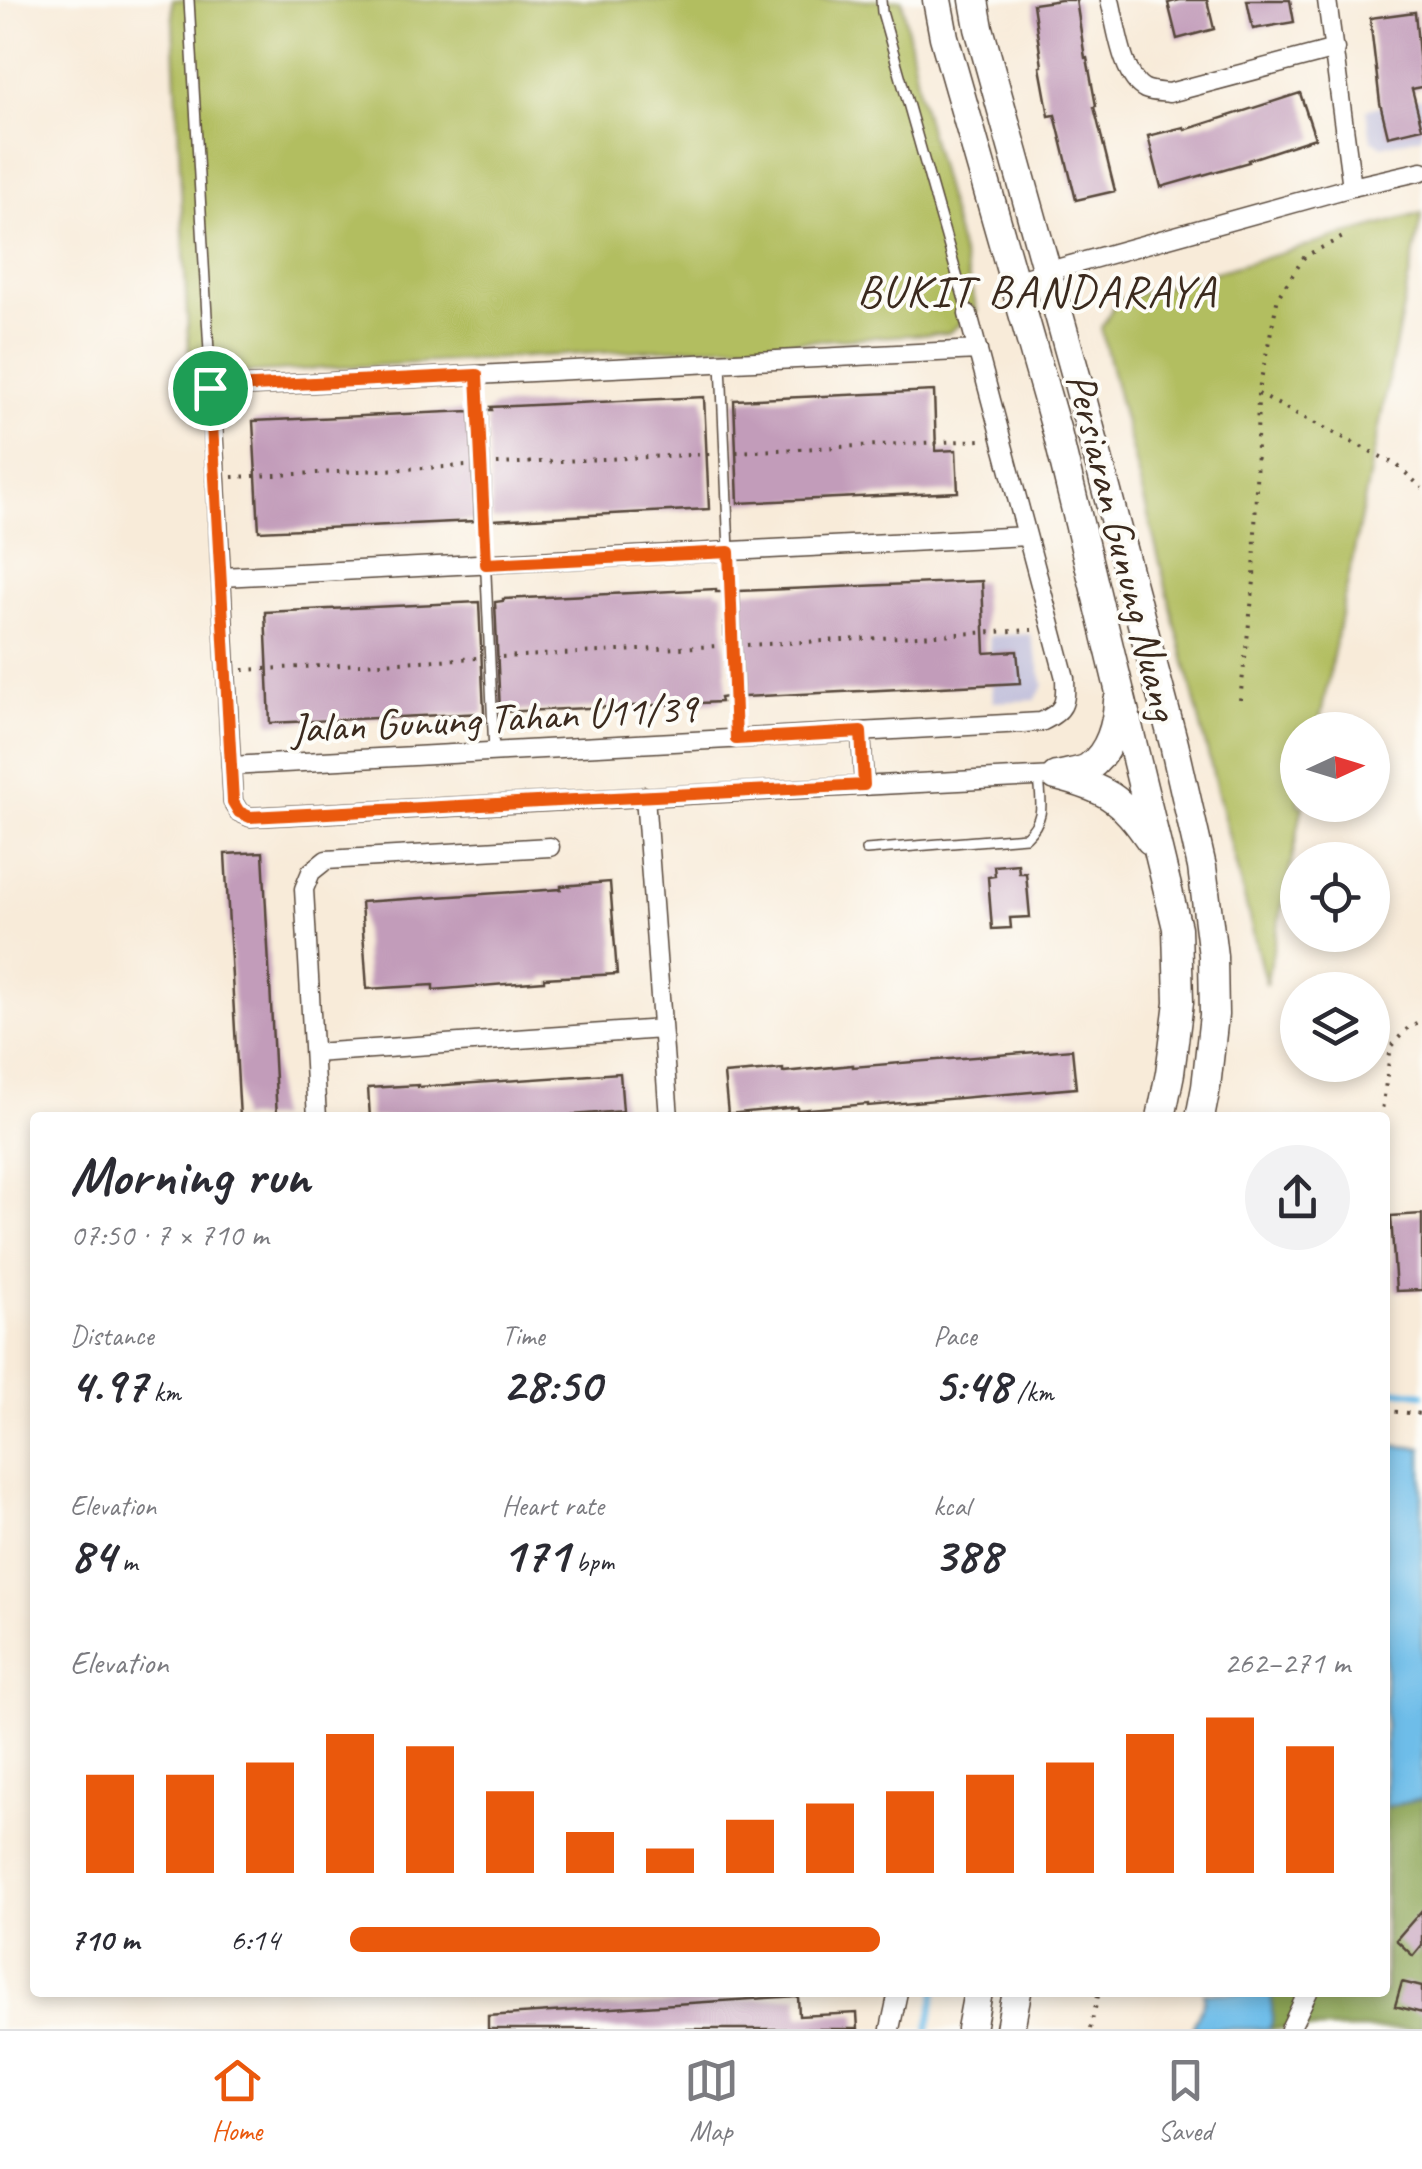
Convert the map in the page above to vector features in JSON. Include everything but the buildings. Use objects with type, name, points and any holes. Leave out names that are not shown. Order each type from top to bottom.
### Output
[{"type":"street","name":"Persiaran Gunung Nuang","points":[[937,0],[944,37],[1058,432],[1176,928],[1179,1002],[1162,1112]]},
{"type":"street","name":"Persiaran Gunung Nuang","points":[[974,0],[1174,744],[1202,866],[1213,956],[1214,1015],[1201,1112]]},
{"type":"street","points":[[1110,0],[1126,63],[1134,82],[1148,91],[1169,93],[1335,50]]},
{"type":"street","points":[[1328,0],[1352,188]]},
{"type":"street","points":[[1013,282],[1422,171]]},
{"type":"street","points":[[968,314],[1052,629]]},
{"type":"street","points":[[978,350],[477,375],[210,379],[233,802],[239,812],[250,817],[1048,777],[1089,767],[1106,747],[1117,724],[1119,692]]},
{"type":"street","points":[[221,577],[1027,536]]},
{"type":"street","name":"Jalan Gunung Tahan U11/39","points":[[232,766],[1041,722],[1057,715],[1066,700],[1065,678],[1052,629]]},
{"type":"street","points":[[861,732],[864,785]]},
{"type":"street","points":[[1048,777],[1088,784],[1114,797],[1135,818],[1159,853]]},
{"type":"street","points":[[645,796],[669,1112]]},
{"type":"street","points":[[317,1112],[304,889],[311,872],[326,860],[550,847]]},
{"type":"street","points":[[314,1053],[662,1029]]},
{"type":"street","points":[[890,2029],[897,1997]]},
{"type":"street","points":[[970,2029],[977,1997]]},
{"type":"street","points":[[1010,2029],[1016,1997]]},
{"type":"street","points":[[1290,2029],[1306,1997]]},
{"type":"lane","points":[[190,0],[210,379]]},
{"type":"lane","points":[[880,0],[968,314]]},
{"type":"lane","points":[[721,363],[736,739]]},
{"type":"lane","points":[[477,375],[494,752]]},
{"type":"lane","points":[[866,850],[1026,837],[1037,827],[1048,777]]},
{"type":"path","points":[[1240,700],[1254,581],[1258,394],[1278,297],[1304,256],[1347,235]]},
{"type":"path","points":[[1258,394],[1397,465],[1422,488]]},
{"type":"path","points":[[216,478],[1001,439]]},
{"type":"path","points":[[226,671],[1052,629]]},
{"type":"path","points":[[1382,1112],[1391,1046],[1422,1020]]},
{"type":"path","points":[[1390,1412],[1422,1414]]},
{"type":"path","points":[[1090,2029],[1097,1997]]},
{"type":"shaded area","points":[[1422,98],[1422,136],[1382,146],[1371,140],[1366,109]]},
{"type":"shaded area","points":[[1030,634],[1044,685],[1035,700],[993,702],[989,636]]},
{"type":"green space","points":[[172,0],[902,0],[919,93],[977,311],[948,333],[190,376]]},
{"type":"green space","points":[[1422,213],[1322,712],[1280,712],[1280,822],[1300,822],[1295,842],[1280,842],[1280,917],[1266,985],[1101,328],[1118,300]]},
{"type":"green space","points":[[1422,1799],[1422,2029],[1269,2029],[1272,1997],[1390,1997],[1390,1806]]},
{"type":"water","points":[[1390,1445],[1422,1448],[1422,1799],[1390,1806]]},
{"type":"water","points":[[1272,1997],[1272,2023],[1269,2029],[1192,2029],[1205,1999]]},
{"type":"waterway","points":[[1390,1390],[1422,1394]]},
{"type":"waterway","points":[[928,2029],[935,1997]]},
{"type":"district","name":"BUKIT BANDARAYA","points":[[1037,290]]},
{"type":"route","points":[[477,375],[486,564],[729,552],[736,739],[861,732],[864,785],[250,817],[239,812],[233,802],[210,388],[477,375]]}]
